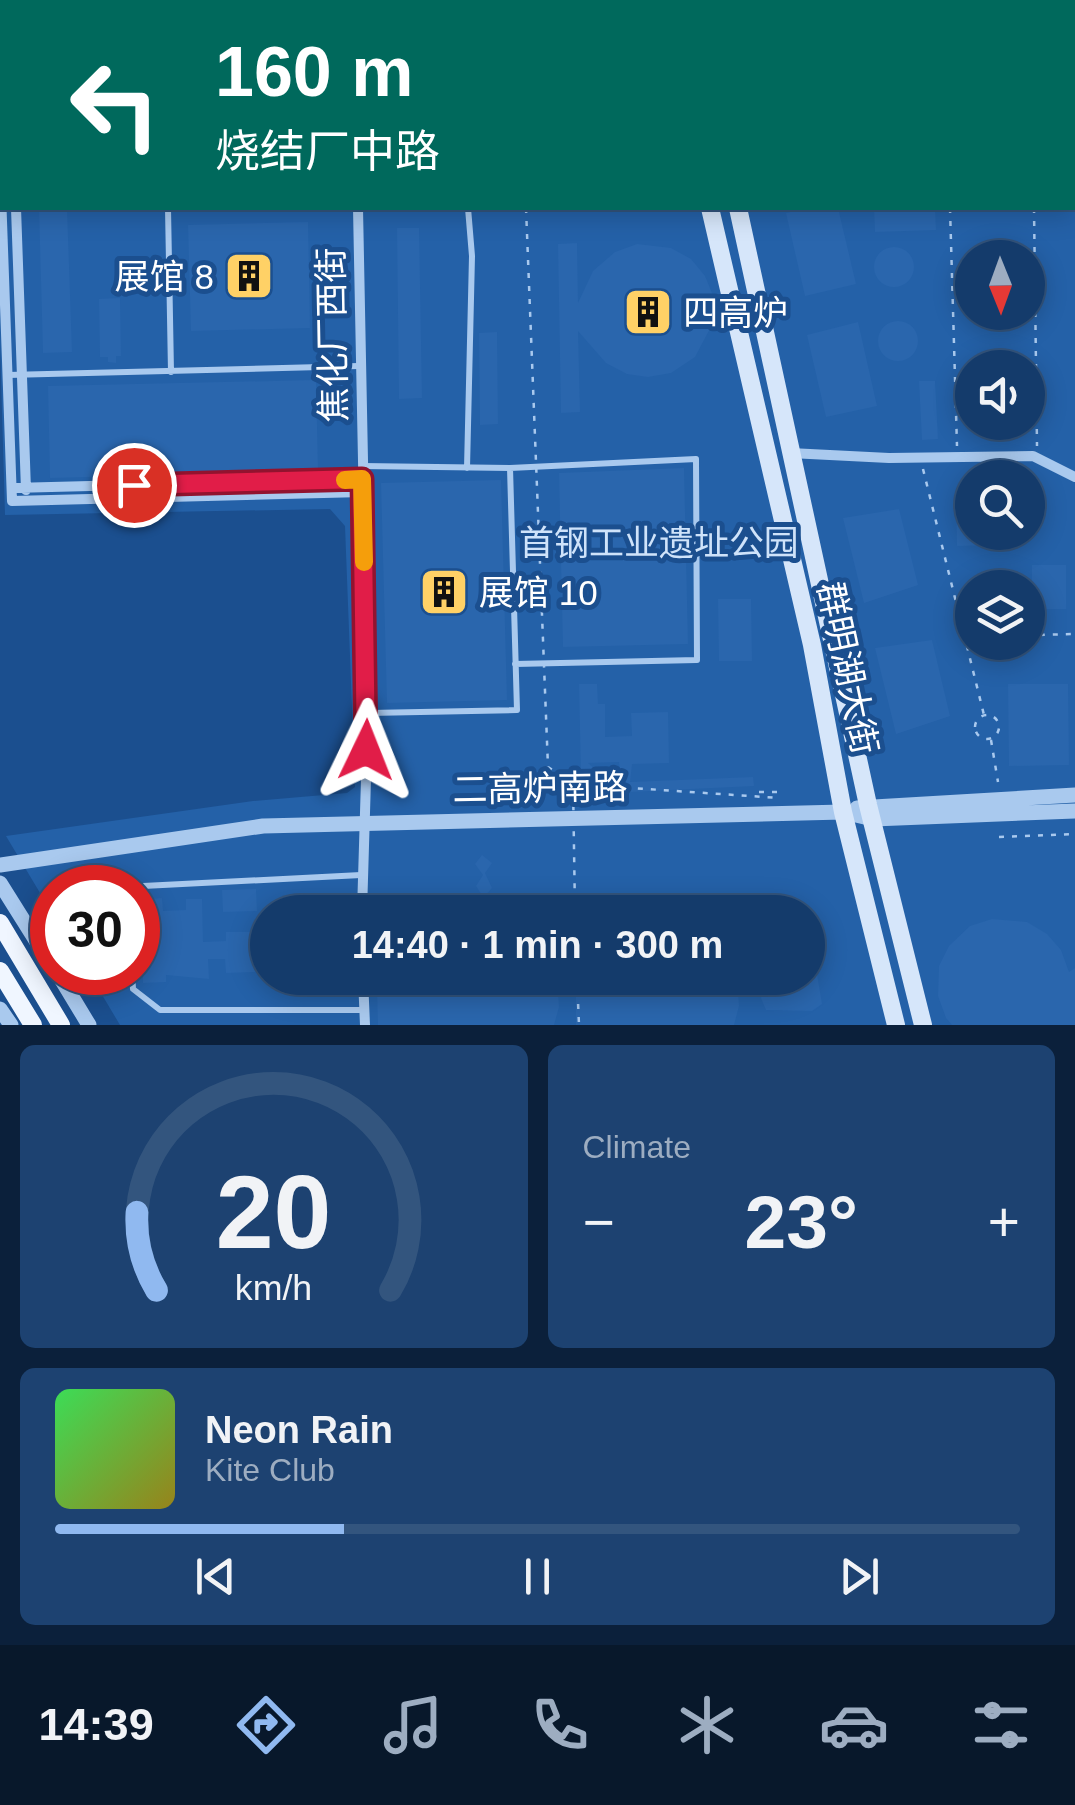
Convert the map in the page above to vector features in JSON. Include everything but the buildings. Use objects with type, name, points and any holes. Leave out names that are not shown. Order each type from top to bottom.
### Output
[{"type":"main road","name":"群明湖大街","points":[[710,210],[812,645],[844,812],[896,1025]]},
{"type":"main road","name":"群明湖大街","points":[[738,210],[789,453],[923,1025]]},
{"type":"main road","points":[[0,923],[61,1025]]},
{"type":"main road","points":[[0,971],[33,1025]]},
{"type":"street","points":[[2,210],[12,501],[362,486]]},
{"type":"street","points":[[16,210],[26,501]]},
{"type":"street","name":"焦化厂西街","points":[[358,210],[368,714],[362,895]]},
{"type":"street","points":[[789,453],[920,458],[1032,456],[1075,478]]},
{"type":"street","points":[[12,488],[362,486]]},
{"type":"street","points":[[871,812],[1075,795]]},
{"type":"street","points":[[871,812],[1075,811]]},
{"type":"street","name":"二高炉南路","points":[[0,866],[262,826],[871,812]]},
{"type":"street","points":[[0,883],[30,931]]},
{"type":"street","points":[[70,995],[89,1025]]},
{"type":"street","points":[[364,995],[365,1025]]},
{"type":"street","points":[[0,1009],[11,1025]]},
{"type":"lane","points":[[168,210],[171,372]]},
{"type":"lane","points":[[467,468],[472,256],[468,210]]},
{"type":"lane","points":[[8,375],[359,366]]},
{"type":"lane","points":[[362,466],[510,468],[696,459],[696,660],[515,664]]},
{"type":"lane","points":[[368,714],[516,710],[510,468]]},
{"type":"lane","points":[[160,885],[361,875]]},
{"type":"lane","points":[[141,995],[160,1010],[364,1010]]},
{"type":"path","points":[[526,210],[548,767],[573,784],[779,798],[779,792],[759,792]]},
{"type":"path","points":[[950,210],[958,457]]},
{"type":"path","points":[[1032,456],[1038,450],[1034,210]]},
{"type":"path","points":[[920,458],[955,600]]},
{"type":"path","points":[[1045,635],[1075,634]]},
{"type":"path","points":[[970,660],[984,715]]},
{"type":"path","points":[[991,739],[976,732],[977,719],[984,715],[996,718],[1000,726],[991,739],[998,782]]},
{"type":"path","points":[[573,784],[575,895]]},
{"type":"path","points":[[999,837],[1075,834]]},
{"type":"path","points":[[578,995],[579,1025]]},
{"type":"green space","name":"首钢工业遗址公园","points":[[0,210],[1075,210],[1075,1025],[120,1025],[102,995],[160,995],[160,865],[30,865],[30,876],[6,836],[253,801],[347,793],[355,787],[345,526],[330,509],[5,515]]},
{"type":"slow traffic","points":[[345,480],[362,479],[364,562]]},
{"type":"place","name":"展馆 8","points":[[249,276]]},
{"type":"place","name":"四高炉","points":[[648,312]]},
{"type":"place","name":"展馆 10","points":[[444,592]]},
{"type":"route","points":[[134,485],[362,479],[366,750]]}]
